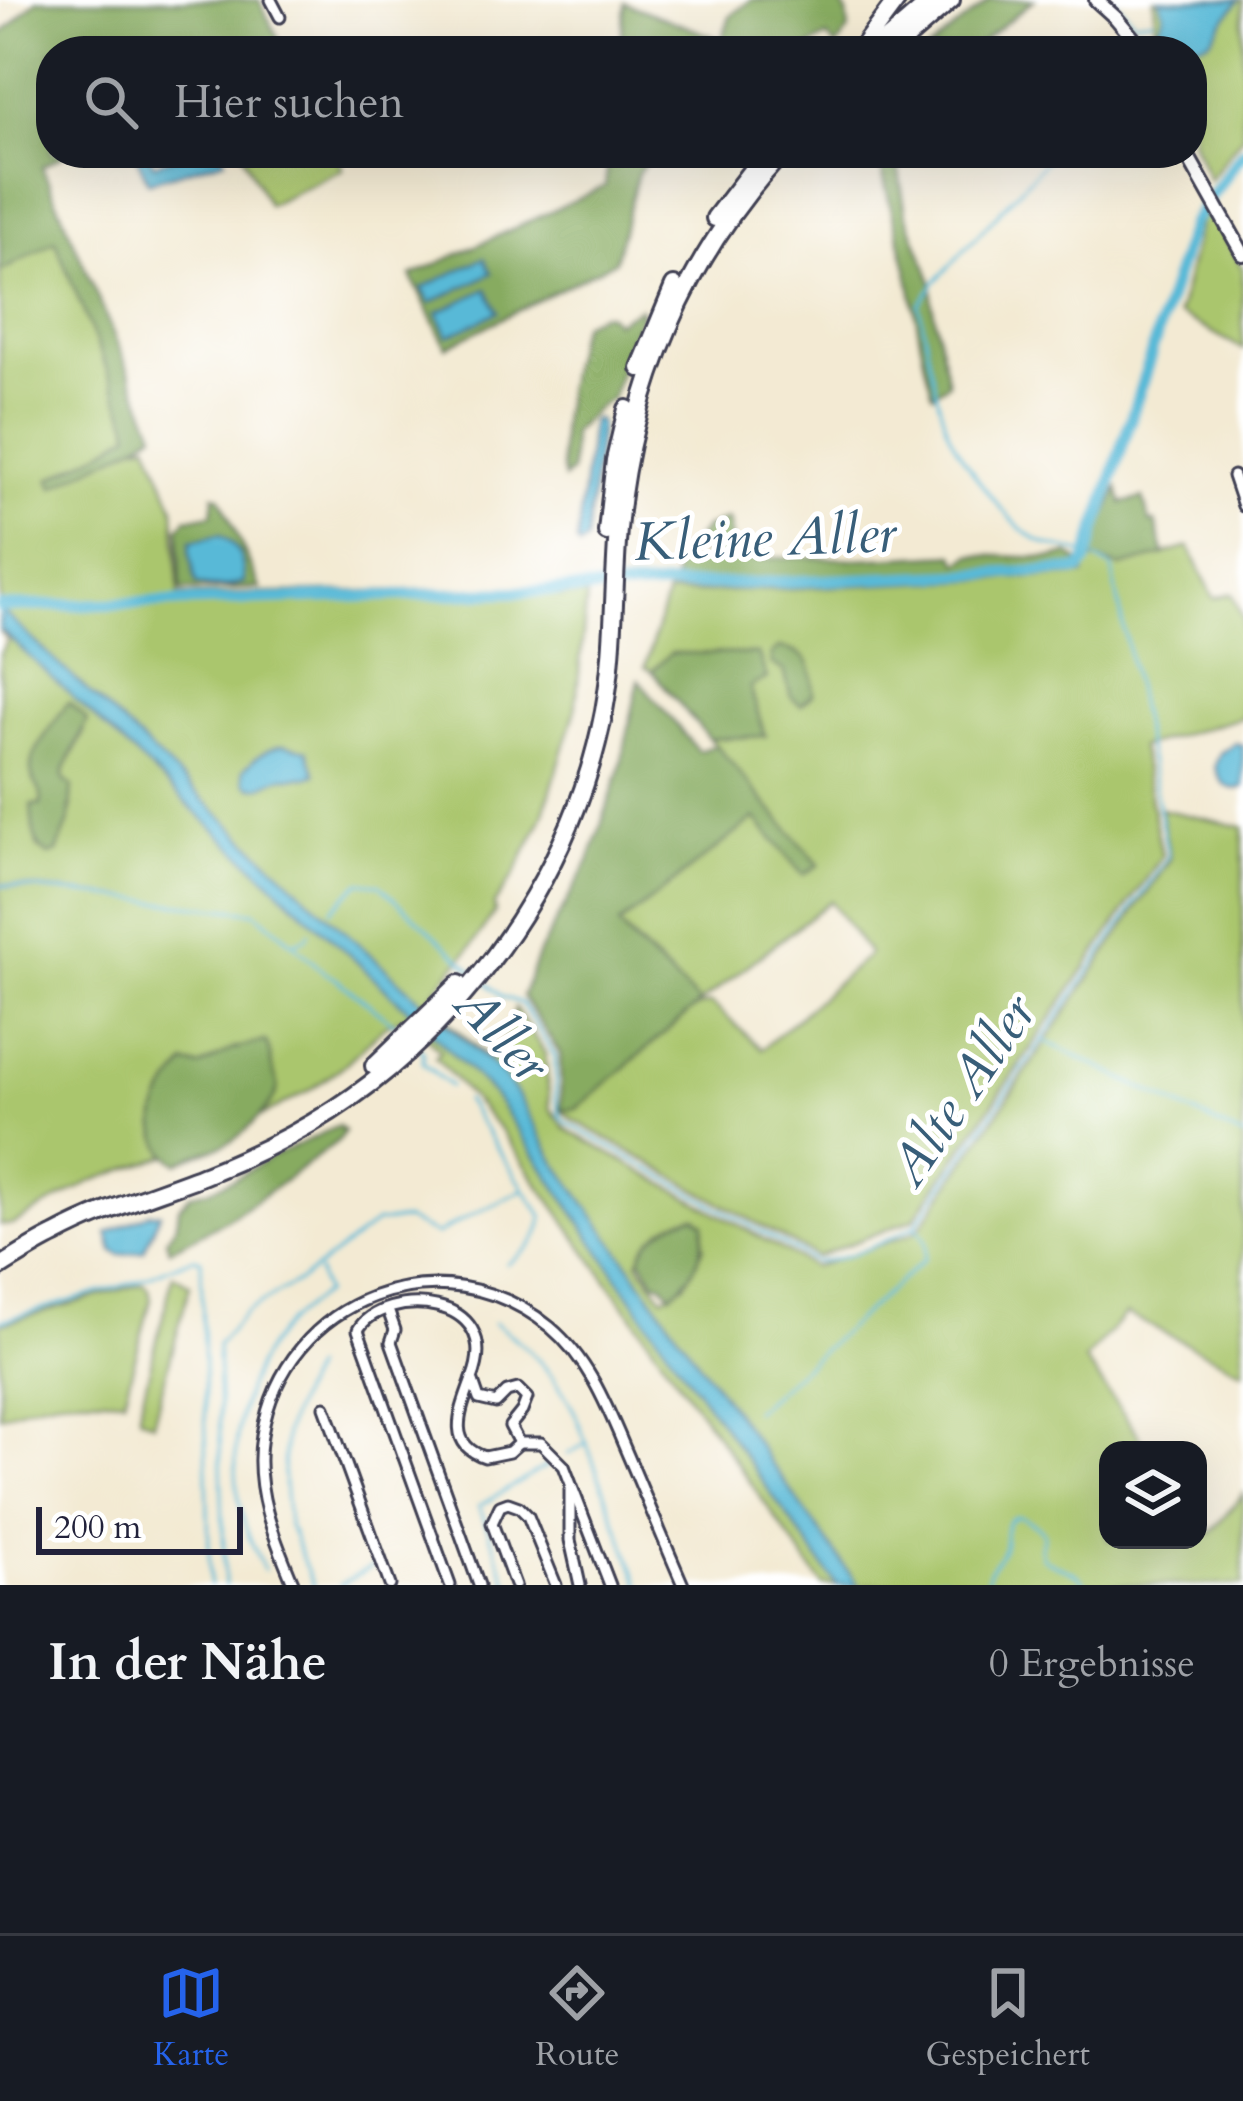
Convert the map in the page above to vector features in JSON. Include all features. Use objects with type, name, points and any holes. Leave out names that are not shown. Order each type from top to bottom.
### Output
[{"type":"highway","points":[[870,36],[898,0]]},
{"type":"highway","points":[[891,36],[933,0]]},
{"type":"highway","points":[[909,36],[951,0]]},
{"type":"highway","points":[[0,1267],[72,1227],[280,1142],[367,1087],[519,911],[560,821],[582,758],[608,622],[615,460],[630,398],[655,328],[698,244],[753,168]]},
{"type":"highway","points":[[611,550],[626,464],[655,357],[706,251],[769,168]]},
{"type":"highway","points":[[0,1255],[51,1225],[272,1133],[403,1049]]},
{"type":"street","points":[[275,8],[286,0]]},
{"type":"street","points":[[1096,0],[1131,36]]},
{"type":"street","points":[[1194,168],[1243,254]]},
{"type":"street","points":[[1233,476],[1243,506]]},
{"type":"street","points":[[293,1585],[275,1542],[263,1494],[261,1440],[274,1393],[296,1354],[337,1315],[373,1296],[427,1285],[497,1295],[530,1312],[571,1348],[599,1389],[683,1585]]},
{"type":"street","points":[[450,1585],[358,1330],[370,1315],[388,1310],[434,1304],[459,1313],[470,1325],[476,1367],[459,1429],[466,1446],[476,1454],[498,1456],[519,1443],[541,1443],[564,1466],[610,1585]]},
{"type":"street","points":[[388,1310],[394,1330],[391,1342],[479,1585]]},
{"type":"street","points":[[472,1379],[479,1400]]},
{"type":"street","points":[[464,1402],[496,1403],[518,1389],[527,1398],[510,1426],[519,1443]]},
{"type":"street","points":[[325,1407],[390,1585]]},
{"type":"street","points":[[570,1480],[570,1540],[580,1585]]},
{"type":"street","points":[[515,1585],[492,1523],[500,1506],[508,1503],[527,1516],[556,1585]]},
{"type":"green space","points":[[37,0],[259,0],[277,36],[36,36],[36,168],[42,168],[155,432],[54,487],[50,479],[130,433],[129,424],[55,241],[0,272],[0,36]]},
{"type":"green space","points":[[751,0],[840,0],[849,30],[844,36],[723,36],[730,16]]},
{"type":"green space","points":[[990,0],[1034,0],[990,36],[946,36]]},
{"type":"green space","points":[[1154,0],[1243,0],[1243,135],[1209,180],[1204,168],[1207,36],[1150,36],[1155,31]]},
{"type":"green space","points":[[625,3],[712,36],[622,36]]},
{"type":"green space","points":[[250,168],[343,169],[268,205]]},
{"type":"green space","points":[[607,168],[642,168],[615,261],[446,347],[411,276],[605,186]]},
{"type":"green space","points":[[882,168],[898,168],[906,214],[932,282],[948,383],[933,394],[908,273]]},
{"type":"green space","points":[[1209,210],[1243,268],[1243,349],[1178,314],[1200,221]]},
{"type":"green space","points":[[56,237],[140,445],[148,442],[174,507],[179,595],[561,587],[560,596],[587,595],[575,712],[543,816],[515,874],[494,904],[495,912],[426,1001],[491,1060],[508,1032],[515,1008],[545,1053],[550,1108],[566,1129],[814,1267],[913,1233],[921,1226],[1170,859],[1160,809],[1243,827],[1243,1371],[1126,1314],[1085,1360],[1143,1441],[1099,1441],[1099,1549],[1207,1549],[1207,1530],[1210,1534],[1243,1494],[1243,1585],[823,1585],[501,1131],[435,1057],[440,1051],[405,1016],[385,1026],[312,1089],[262,1116],[211,1128],[165,1152],[166,1156],[92,1181],[12,1225],[0,1225],[0,886],[127,898],[0,884],[0,653],[8,640],[0,632],[0,264]],"holes":[[[69,703],[84,732],[64,771],[72,806],[57,852],[39,849],[32,805],[42,805],[43,795],[31,763]],[[695,1216],[704,1247],[685,1284],[663,1297],[638,1262],[660,1232]]]},
{"type":"green space","points":[[640,308],[642,314],[627,345],[612,398],[572,433],[571,472],[564,479],[564,400],[582,323],[602,313],[615,322]]},
{"type":"green space","points":[[1118,488],[1122,503],[1143,498],[1165,555],[1120,567],[1087,557]]},
{"type":"green space","points":[[214,495],[220,496],[260,588],[181,590],[179,528],[186,519],[212,514]]},
{"type":"green space","points":[[727,519],[732,561],[955,554],[959,563],[971,555],[1053,558],[1069,554],[1084,566],[674,583],[680,562],[693,565],[706,560],[696,538],[705,528]]},
{"type":"green space","points":[[1189,547],[1214,598],[1232,593],[1243,618],[1243,717],[1140,747],[1162,856],[914,1219],[816,1257],[561,1110],[576,1109],[692,1009],[711,1003],[762,1049],[869,954],[830,901],[700,1003],[618,925],[755,818],[803,874],[818,865],[709,739],[765,735],[671,653],[652,671],[645,667],[667,594],[1085,575],[1087,557],[1120,567]]},
{"type":"green space","points":[[779,648],[798,653],[810,668],[814,694],[801,705],[791,697],[784,671],[771,663],[771,654]]},
{"type":"green space","points":[[671,653],[758,654],[767,678],[750,687],[765,736],[709,739],[652,671]]},
{"type":"green space","points":[[639,680],[698,751],[716,745],[819,865],[803,875],[755,818],[619,925],[700,1003],[576,1109],[561,1110],[560,1054],[522,996],[539,953],[589,861],[620,769]]},
{"type":"green space","points":[[68,702],[87,720],[64,771],[64,780],[72,786],[69,821],[57,852],[49,855],[34,833],[31,805],[41,805],[41,799],[32,763]]},
{"type":"green space","points":[[265,1041],[278,1085],[267,1108],[230,1142],[178,1163],[171,1158],[159,1139],[156,1118],[162,1099],[186,1064],[200,1067],[233,1049]]},
{"type":"green space","points":[[338,1126],[344,1131],[339,1140],[298,1171],[236,1214],[169,1250],[166,1239],[177,1223],[179,1207],[191,1194],[234,1179]]},
{"type":"green space","points":[[695,1216],[704,1223],[700,1253],[686,1280],[671,1294],[640,1258],[662,1230]]},
{"type":"green space","points":[[173,1275],[190,1285],[153,1423],[139,1412]]},
{"type":"green space","points":[[144,1283],[151,1300],[124,1399],[61,1399],[0,1416],[0,1324]]},
{"type":"water","points":[[1159,0],[1239,0],[1207,41],[1207,36],[1156,32],[1164,14]]},
{"type":"water","points":[[142,168],[195,168],[148,182]]},
{"type":"water","points":[[484,258],[492,273],[430,303],[422,288]]},
{"type":"water","points":[[487,289],[498,312],[448,336],[437,313]]},
{"type":"water","points":[[594,419],[600,426],[586,542],[580,547],[577,543]]},
{"type":"water","points":[[220,535],[240,555],[244,582],[220,587],[196,583],[191,541]]},
{"type":"water","points":[[0,609],[502,1074],[553,1158],[858,1585],[837,1585],[647,1320],[494,1095],[0,629]]},
{"type":"water","points":[[1235,743],[1243,745],[1243,788],[1237,789],[1224,784],[1215,766],[1220,753]]},
{"type":"water","points":[[284,745],[307,750],[316,774],[281,777],[260,787],[245,782],[243,770],[248,765]]},
{"type":"water","points":[[160,1213],[144,1251],[120,1255],[113,1251],[108,1233]]},
{"type":"waterway","points":[[1115,0],[1134,21],[1152,19]]},
{"type":"waterway","name":"Kleine Aller","points":[[0,607],[1080,570],[1192,223],[1243,152]]},
{"type":"waterway","points":[[1039,168],[919,305],[945,423],[971,469],[1010,518],[1035,539],[1088,556]]},
{"type":"waterway","name":"Alte Aller","points":[[483,979],[502,997],[521,1003],[555,1056],[556,1099],[566,1122],[815,1262],[854,1254],[915,1226],[1168,856],[1112,568],[1096,559]]},
{"type":"waterway","name":"Alte Aller","points":[[331,910],[360,882],[379,884],[476,973]]},
{"type":"waterway","name":"Alte Aller","points":[[0,885],[255,912],[293,943],[310,932]]},
{"type":"waterway","points":[[296,946],[401,1029]]},
{"type":"waterway","points":[[1045,1041],[1243,1137]]},
{"type":"waterway","points":[[421,1048],[423,1063],[450,1086]]},
{"type":"waterway","points":[[465,1100],[543,1217],[531,1245],[507,1264]]},
{"type":"waterway","points":[[225,1585],[217,1345],[246,1312],[302,1279],[377,1222],[406,1220],[437,1235],[524,1189]]},
{"type":"waterway","points":[[754,1411],[924,1260],[925,1242],[915,1226]]},
{"type":"waterway","points":[[0,1321],[135,1282],[187,1260],[201,1260],[210,1585]]},
{"type":"waterway","points":[[264,1570],[247,1531],[238,1493],[241,1414],[257,1365],[271,1343],[291,1319],[324,1293],[318,1272]]},
{"type":"waterway","points":[[494,1323],[540,1362],[575,1413],[640,1585]]},
{"type":"waterway","points":[[312,1368],[285,1433],[283,1473],[288,1523],[313,1585]]},
{"type":"waterway","points":[[568,1454],[587,1443]]},
{"type":"waterway","points":[[509,1585],[479,1506],[548,1465]]},
{"type":"waterway","points":[[987,1585],[1009,1522],[1018,1517],[1044,1534],[1042,1557],[1077,1574],[1086,1585]]},
{"type":"waterway","points":[[340,1585],[373,1566]]},
{"type":"waterway","points":[[928,1585],[931,1579],[943,1577],[960,1585]]},
{"type":"water label","name":"Aller","points":[[501,1034]]}]
